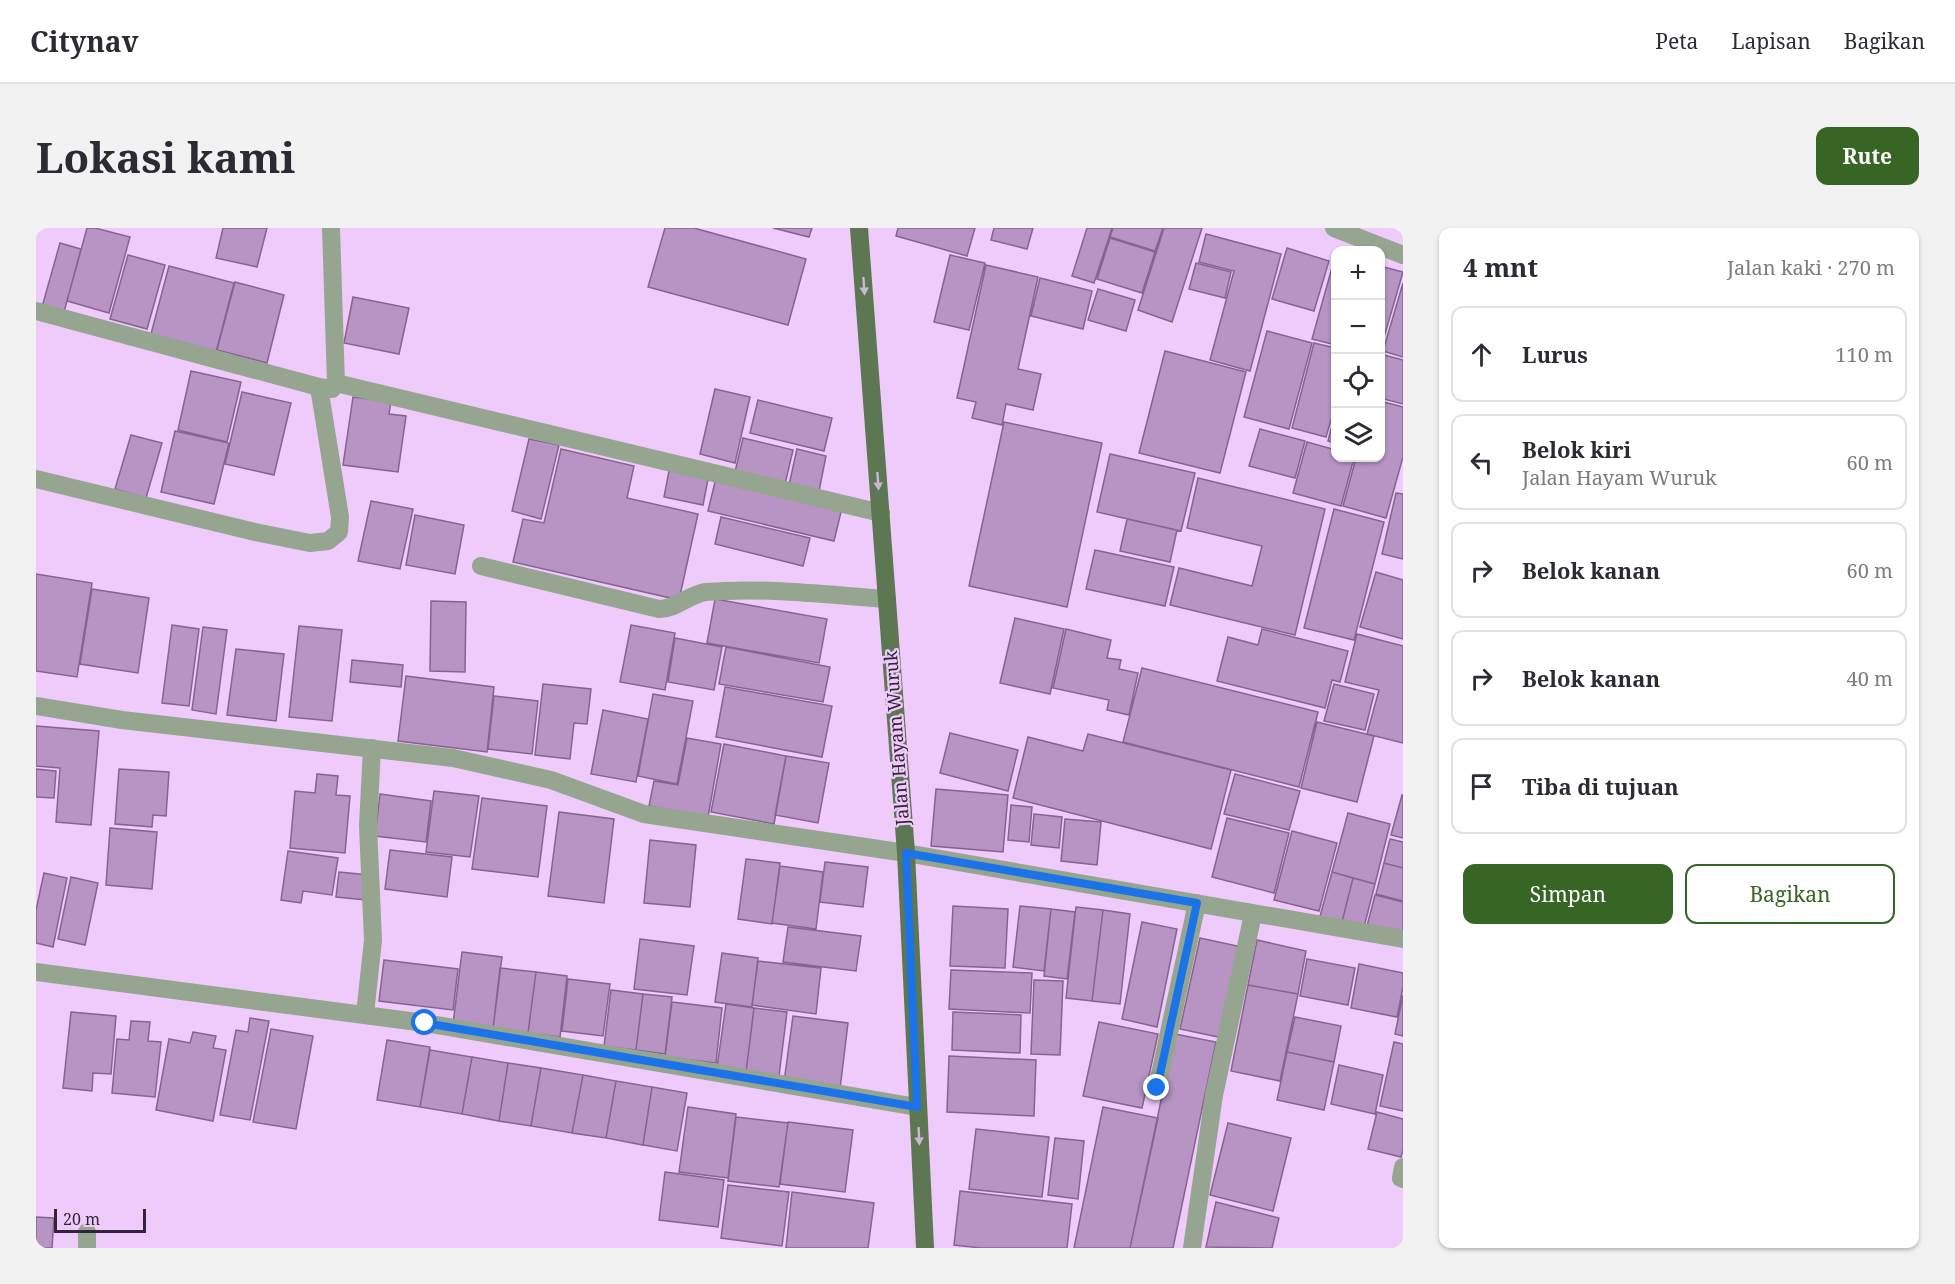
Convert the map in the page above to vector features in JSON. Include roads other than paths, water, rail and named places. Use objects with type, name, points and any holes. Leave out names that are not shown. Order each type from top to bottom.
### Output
[{"type":"main road","name":"Jalan Hayam Wuruk","points":[[859,228],[906,853],[925,1248]]},
{"type":"street","points":[[36,479],[310,543],[328,541],[339,532],[340,516],[327,385],[332,228]]},
{"type":"street","points":[[1334,228],[1403,255]]},
{"type":"street","points":[[36,311],[327,385],[881,513]]},
{"type":"street","points":[[481,566],[659,609],[674,607],[700,593],[732,590],[887,599]]},
{"type":"street","points":[[36,706],[122,720],[453,758],[551,780],[644,814],[906,853],[1403,939]]},
{"type":"street","points":[[365,1014],[373,940],[368,826],[372,747]]},
{"type":"street","points":[[1157,1088],[1197,903]]},
{"type":"street","points":[[1192,1248],[1214,1095],[1253,914]]},
{"type":"street","points":[[36,972],[365,1014],[917,1107]]},
{"type":"street","points":[[1403,1167],[1401,1178],[1403,1179]]}]
